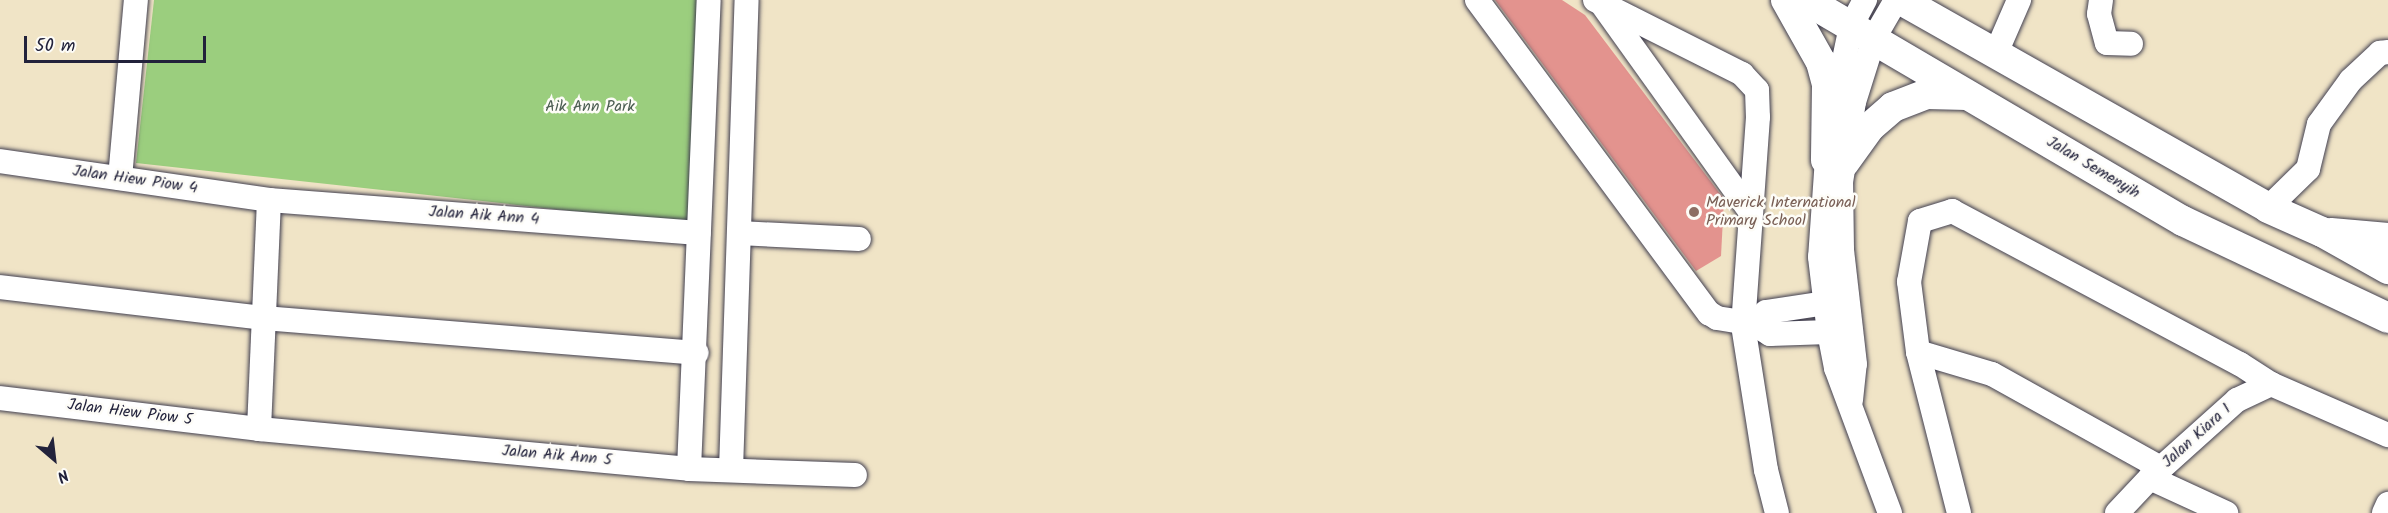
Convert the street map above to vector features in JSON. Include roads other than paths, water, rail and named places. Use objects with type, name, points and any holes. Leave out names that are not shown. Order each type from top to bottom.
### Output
[{"type":"main road","points":[[1786,0],[1801,22],[1825,77],[1835,161]]},
{"type":"main road","name":"Jalan Semenyih","points":[[1806,0],[1863,21],[1970,95],[2183,221],[2388,318]]},
{"type":"main road","points":[[1901,0],[2268,208],[2322,232],[2388,269]]},
{"type":"main road","points":[[1835,161],[1893,107],[1927,94],[1970,95]]},
{"type":"main road","points":[[2322,232],[2388,238]]},
{"type":"street","points":[[120,178],[136,0]]},
{"type":"street","points":[[689,469],[697,353],[699,233],[709,0]]},
{"type":"street","points":[[731,470],[747,0]]},
{"type":"street","points":[[1477,0],[1709,313],[1748,324],[1770,334],[1829,332]]},
{"type":"street","points":[[1890,513],[1851,403],[1836,368],[1820,257],[1835,161],[1854,102],[1863,21],[1896,0]]},
{"type":"street","points":[[1996,53],[2019,0]]},
{"type":"street","points":[[2101,0],[2099,14],[2107,43],[2131,44]]},
{"type":"street","points":[[1599,2],[1751,212]]},
{"type":"street","points":[[1599,2],[1742,74],[1757,90],[1748,324],[1766,470],[1777,513]]},
{"type":"street","points":[[2268,208],[2308,169],[2319,124],[2351,80],[2380,53],[2388,52]]},
{"type":"street","points":[[1835,161],[1855,364],[1851,403]]},
{"type":"street","name":"Jalan Hiew Piow 4","points":[[0,162],[269,200]]},
{"type":"street","points":[[259,429],[269,200]]},
{"type":"street","name":"Jalan Aik Ann 4","points":[[269,200],[699,233]]},
{"type":"street","points":[[1959,513],[1918,352],[1909,282],[1912,250],[1920,221],[1952,211],[2240,364],[2271,384],[2388,435]]},
{"type":"street","points":[[739,233],[859,239]]},
{"type":"street","points":[[0,287],[92,301],[263,318],[697,353]]},
{"type":"street","points":[[1748,324],[1767,312],[1826,303]]},
{"type":"street","points":[[1918,352],[1992,374],[2226,513]]},
{"type":"street","name":"Jalan Kiara 1","points":[[2117,513],[2156,473],[2237,400],[2271,384]]},
{"type":"street","name":"Jalan Hiew Piow 5","points":[[0,398],[259,429]]},
{"type":"street","name":"Jalan Aik Ann 5","points":[[259,429],[689,469],[855,475]]},
{"type":"street","points":[[2384,513],[2388,504]]},
{"type":"place","name":"Maverick International Primary School","points":[[1694,212]]},
{"type":"park label","name":"Aik Ann Park","points":[[590,107]]}]
